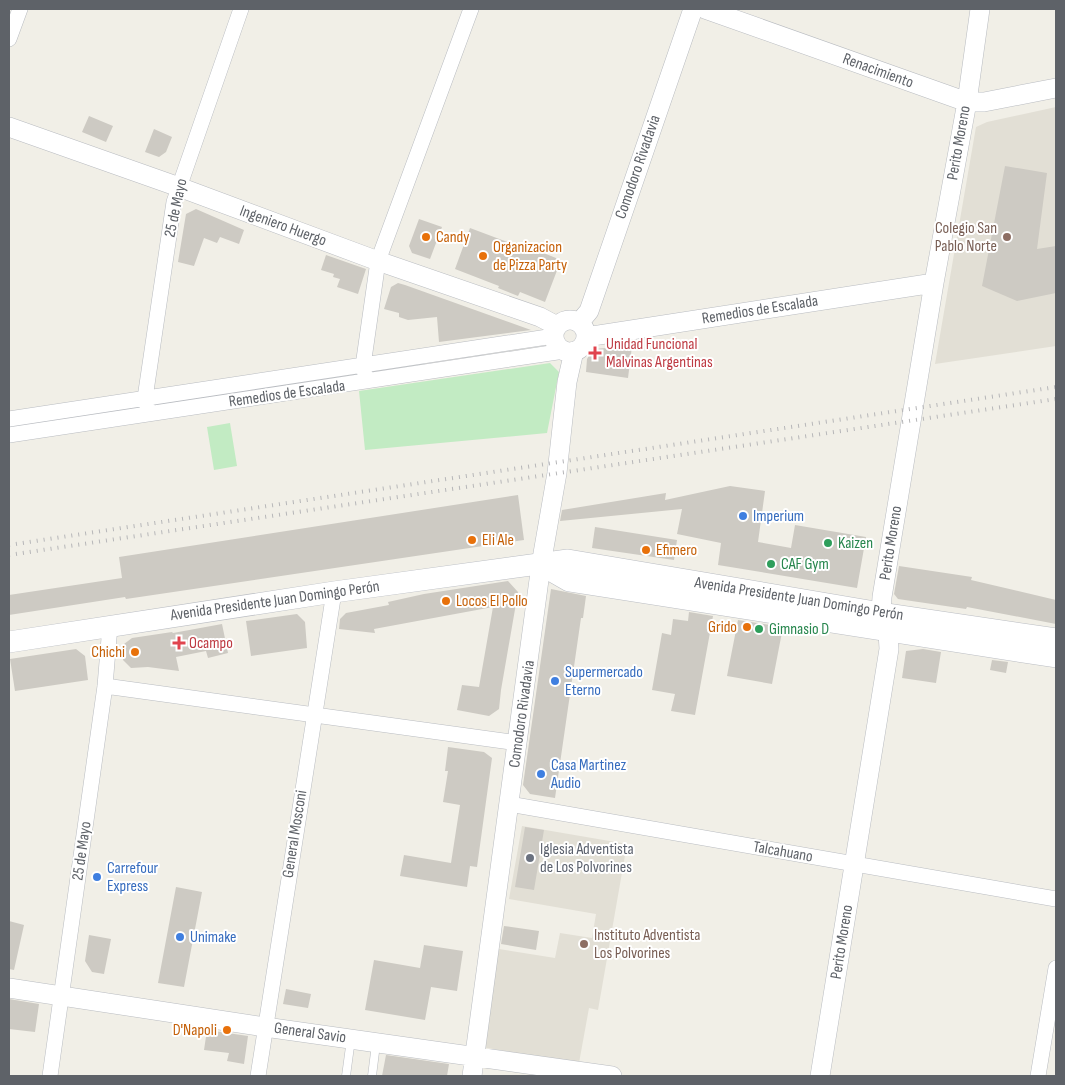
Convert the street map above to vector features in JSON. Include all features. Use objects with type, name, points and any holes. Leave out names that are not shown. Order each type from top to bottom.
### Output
[{"type":"main road","name":"Avenida Presidente Juan Domingo Perón","points":[[9,642],[334,592],[541,565],[569,580],[885,622],[1056,639]]},
{"type":"main road","name":"Avenida Presidente Juan Domingo Perón","points":[[885,622],[1056,657]]},
{"type":"street","points":[[9,39],[20,9]]},
{"type":"street","name":"25 de Mayo","points":[[149,415],[145,398],[174,202],[241,9]]},
{"type":"street","points":[[367,382],[363,366],[378,262],[472,9]]},
{"type":"street","name":"Comodoro Rivadavia","points":[[582,330],[693,9]]},
{"type":"street","name":"Renacimiento","points":[[705,9],[967,102],[984,102],[1056,88]]},
{"type":"street","name":"Perito Moreno","points":[[820,1076],[889,649],[882,597],[934,283],[967,102],[980,9]]},
{"type":"street","name":"Ingeniero Huergo","points":[[9,127],[179,187],[378,262],[540,317],[555,331]]},
{"type":"street","name":"Remedios de Escalada","points":[[582,330],[934,283]]},
{"type":"street","points":[[565,321],[574,321],[582,330],[583,346],[569,352],[556,345],[555,331],[565,321]]},
{"type":"street","name":"Remedios de Escalada","points":[[9,419],[363,366],[555,331]]},
{"type":"street","name":"Comodoro Rivadavia","points":[[472,1076],[541,565],[557,473],[569,352]]},
{"type":"street","name":"Remedios de Escalada","points":[[9,435],[569,352]]},
{"type":"street","name":"General Mosconi","points":[[258,1076],[334,592]]},
{"type":"street","name":"25 de Mayo","points":[[50,1076],[105,686],[110,626]]},
{"type":"street","points":[[105,686],[518,742]]},
{"type":"street","name":"Talcahuano","points":[[509,804],[1056,898]]},
{"type":"street","points":[[1038,1076],[1056,968]]},
{"type":"street","name":"General Savio","points":[[9,988],[265,1027],[612,1076]]},
{"type":"lane","points":[[346,1076],[351,1039]]},
{"type":"lane","points":[[372,1076],[376,1043]]},
{"type":"shaded area","name":"Colegio San Pablo Norte","points":[[1056,107],[1056,346],[935,364],[976,127],[987,122]]},
{"type":"shaded area","name":"Instituto Adventista Los Polvorines","points":[[522,826],[627,844],[598,1010],[589,1008],[579,1063],[481,1047],[499,949],[555,958],[560,933],[592,938],[596,914],[509,899]]},
{"type":"green space","points":[[550,363],[559,372],[547,433],[365,450],[359,391]]},
{"type":"green space","points":[[230,423],[237,466],[214,470],[207,427]]},
{"type":"building","points":[[89,116],[113,126],[106,142],[82,132]]},
{"type":"building","points":[[154,129],[172,137],[166,152],[159,157],[145,152]]},
{"type":"building","name":"Colegio San Pablo Norte","points":[[1005,166],[1047,173],[1037,249],[1056,246],[1056,293],[1017,301],[982,286]]},
{"type":"building","points":[[196,209],[244,230],[239,244],[220,237],[217,243],[204,238],[194,266],[178,262],[186,214]]},
{"type":"building","name":"Candy","points":[[419,219],[442,227],[430,259],[412,253],[409,246]]},
{"type":"building","points":[[470,228],[515,245],[516,242],[561,260],[545,302],[520,292],[518,296],[498,288],[499,286],[455,269]]},
{"type":"building","points":[[326,255],[366,269],[358,294],[337,287],[340,279],[333,277],[334,274],[321,270]]},
{"type":"building","points":[[398,283],[531,330],[439,342],[437,317],[408,320],[399,317],[399,313],[384,309],[391,287]]},
{"type":"building","points":[[632,346],[628,378],[586,372],[587,359],[593,349]]},
{"type":"building","points":[[730,486],[765,491],[758,542],[791,548],[795,525],[866,537],[857,588],[718,565],[721,543],[677,534],[682,509],[560,521],[562,510],[666,493],[665,500]]},
{"type":"building","points":[[518,495],[524,540],[9,615],[9,595],[122,578],[119,557]]},
{"type":"building","points":[[595,527],[677,540],[674,560],[592,548]]},
{"type":"building","points":[[899,566],[972,577],[971,580],[1056,600],[1056,624],[967,607],[966,609],[898,599],[894,594]]},
{"type":"building","points":[[508,581],[518,592],[499,709],[489,716],[457,710],[462,685],[479,687],[493,607],[374,629],[375,633],[339,629],[340,619],[346,613],[389,605],[388,602],[424,594]]},
{"type":"building","points":[[551,589],[586,596],[583,618],[581,618],[555,798],[530,794],[523,785]]},
{"type":"building","points":[[689,612],[713,616],[695,715],[671,711],[675,694],[652,690],[662,633],[671,635],[673,619],[688,621]]},
{"type":"building","points":[[297,614],[305,622],[307,648],[251,656],[246,621]]},
{"type":"building","points":[[738,620],[783,627],[772,684],[727,676]]},
{"type":"building","points":[[222,624],[228,653],[208,658],[206,651],[176,657],[179,671],[148,667],[131,668],[123,660],[124,644],[132,638]]},
{"type":"building","points":[[76,649],[85,656],[88,680],[15,691],[10,659]]},
{"type":"building","points":[[923,649],[941,652],[936,683],[902,678],[906,651]]},
{"type":"building","points":[[992,660],[1008,662],[1006,673],[990,670]]},
{"type":"building","points":[[448,747],[484,752],[492,758],[477,867],[470,866],[467,887],[400,876],[404,855],[451,863],[460,805],[443,802],[448,771],[445,771]]},
{"type":"building","name":"Iglesia Adventista de Los Polvorines","points":[[525,827],[544,830],[534,890],[515,887]]},
{"type":"building","name":"Unimake","points":[[176,887],[202,892],[184,987],[158,983]]},
{"type":"building","points":[[9,921],[24,925],[14,970],[9,969]]},
{"type":"building","points":[[504,926],[539,931],[536,950],[501,944]]},
{"type":"building","points":[[89,935],[111,939],[104,974],[92,972],[85,961]]},
{"type":"building","points":[[424,945],[463,951],[457,991],[431,987],[425,1020],[365,1010],[374,960],[420,968]]},
{"type":"building","points":[[286,989],[311,994],[308,1008],[283,1004]]},
{"type":"building","points":[[9,999],[39,1004],[35,1032],[9,1029]]},
{"type":"building","points":[[207,1030],[248,1036],[244,1064],[227,1061],[229,1053],[204,1050]]},
{"type":"building","points":[[386,1055],[449,1064],[447,1076],[382,1076]]},
{"type":"railway","points":[[9,545],[1056,387]]},
{"type":"railway","points":[[9,555],[1056,399]]},
{"type":"place","name":"Candy","points":[[426,237]]},
{"type":"place","name":"Colegio San Pablo Norte","points":[[1007,237]]},
{"type":"place","name":"Organizacion de Pizza Party","points":[[483,256]]},
{"type":"place","name":"Unidad Funcional Malvinas Argentinas","points":[[595,353]]},
{"type":"place","name":"Imperium","points":[[743,516]]},
{"type":"place","name":"Eli Ale","points":[[472,540]]},
{"type":"place","name":"Kaizen","points":[[828,543]]},
{"type":"place","name":"Efimero","points":[[646,550]]},
{"type":"place","name":"CAF Gym","points":[[771,564]]},
{"type":"place","name":"Locos El Pollo","points":[[446,601]]},
{"type":"place","name":"Grido","points":[[747,627]]},
{"type":"place","name":"Gimnasio D","points":[[759,629]]},
{"type":"place","name":"Ocampo","points":[[179,643]]},
{"type":"place","name":"Chichi","points":[[135,652]]},
{"type":"place","name":"Supermercado Eterno","points":[[555,681]]},
{"type":"place","name":"Casa Martinez Audio","points":[[541,774]]},
{"type":"place","name":"Iglesia Adventista de Los Polvorines","points":[[530,858]]},
{"type":"place","name":"Carrefour Express","points":[[97,877]]},
{"type":"place","name":"Unimake","points":[[180,937]]},
{"type":"place","name":"Instituto Adventista Los Polvorines","points":[[584,944]]},
{"type":"place","name":"D'Napoli","points":[[227,1030]]}]
